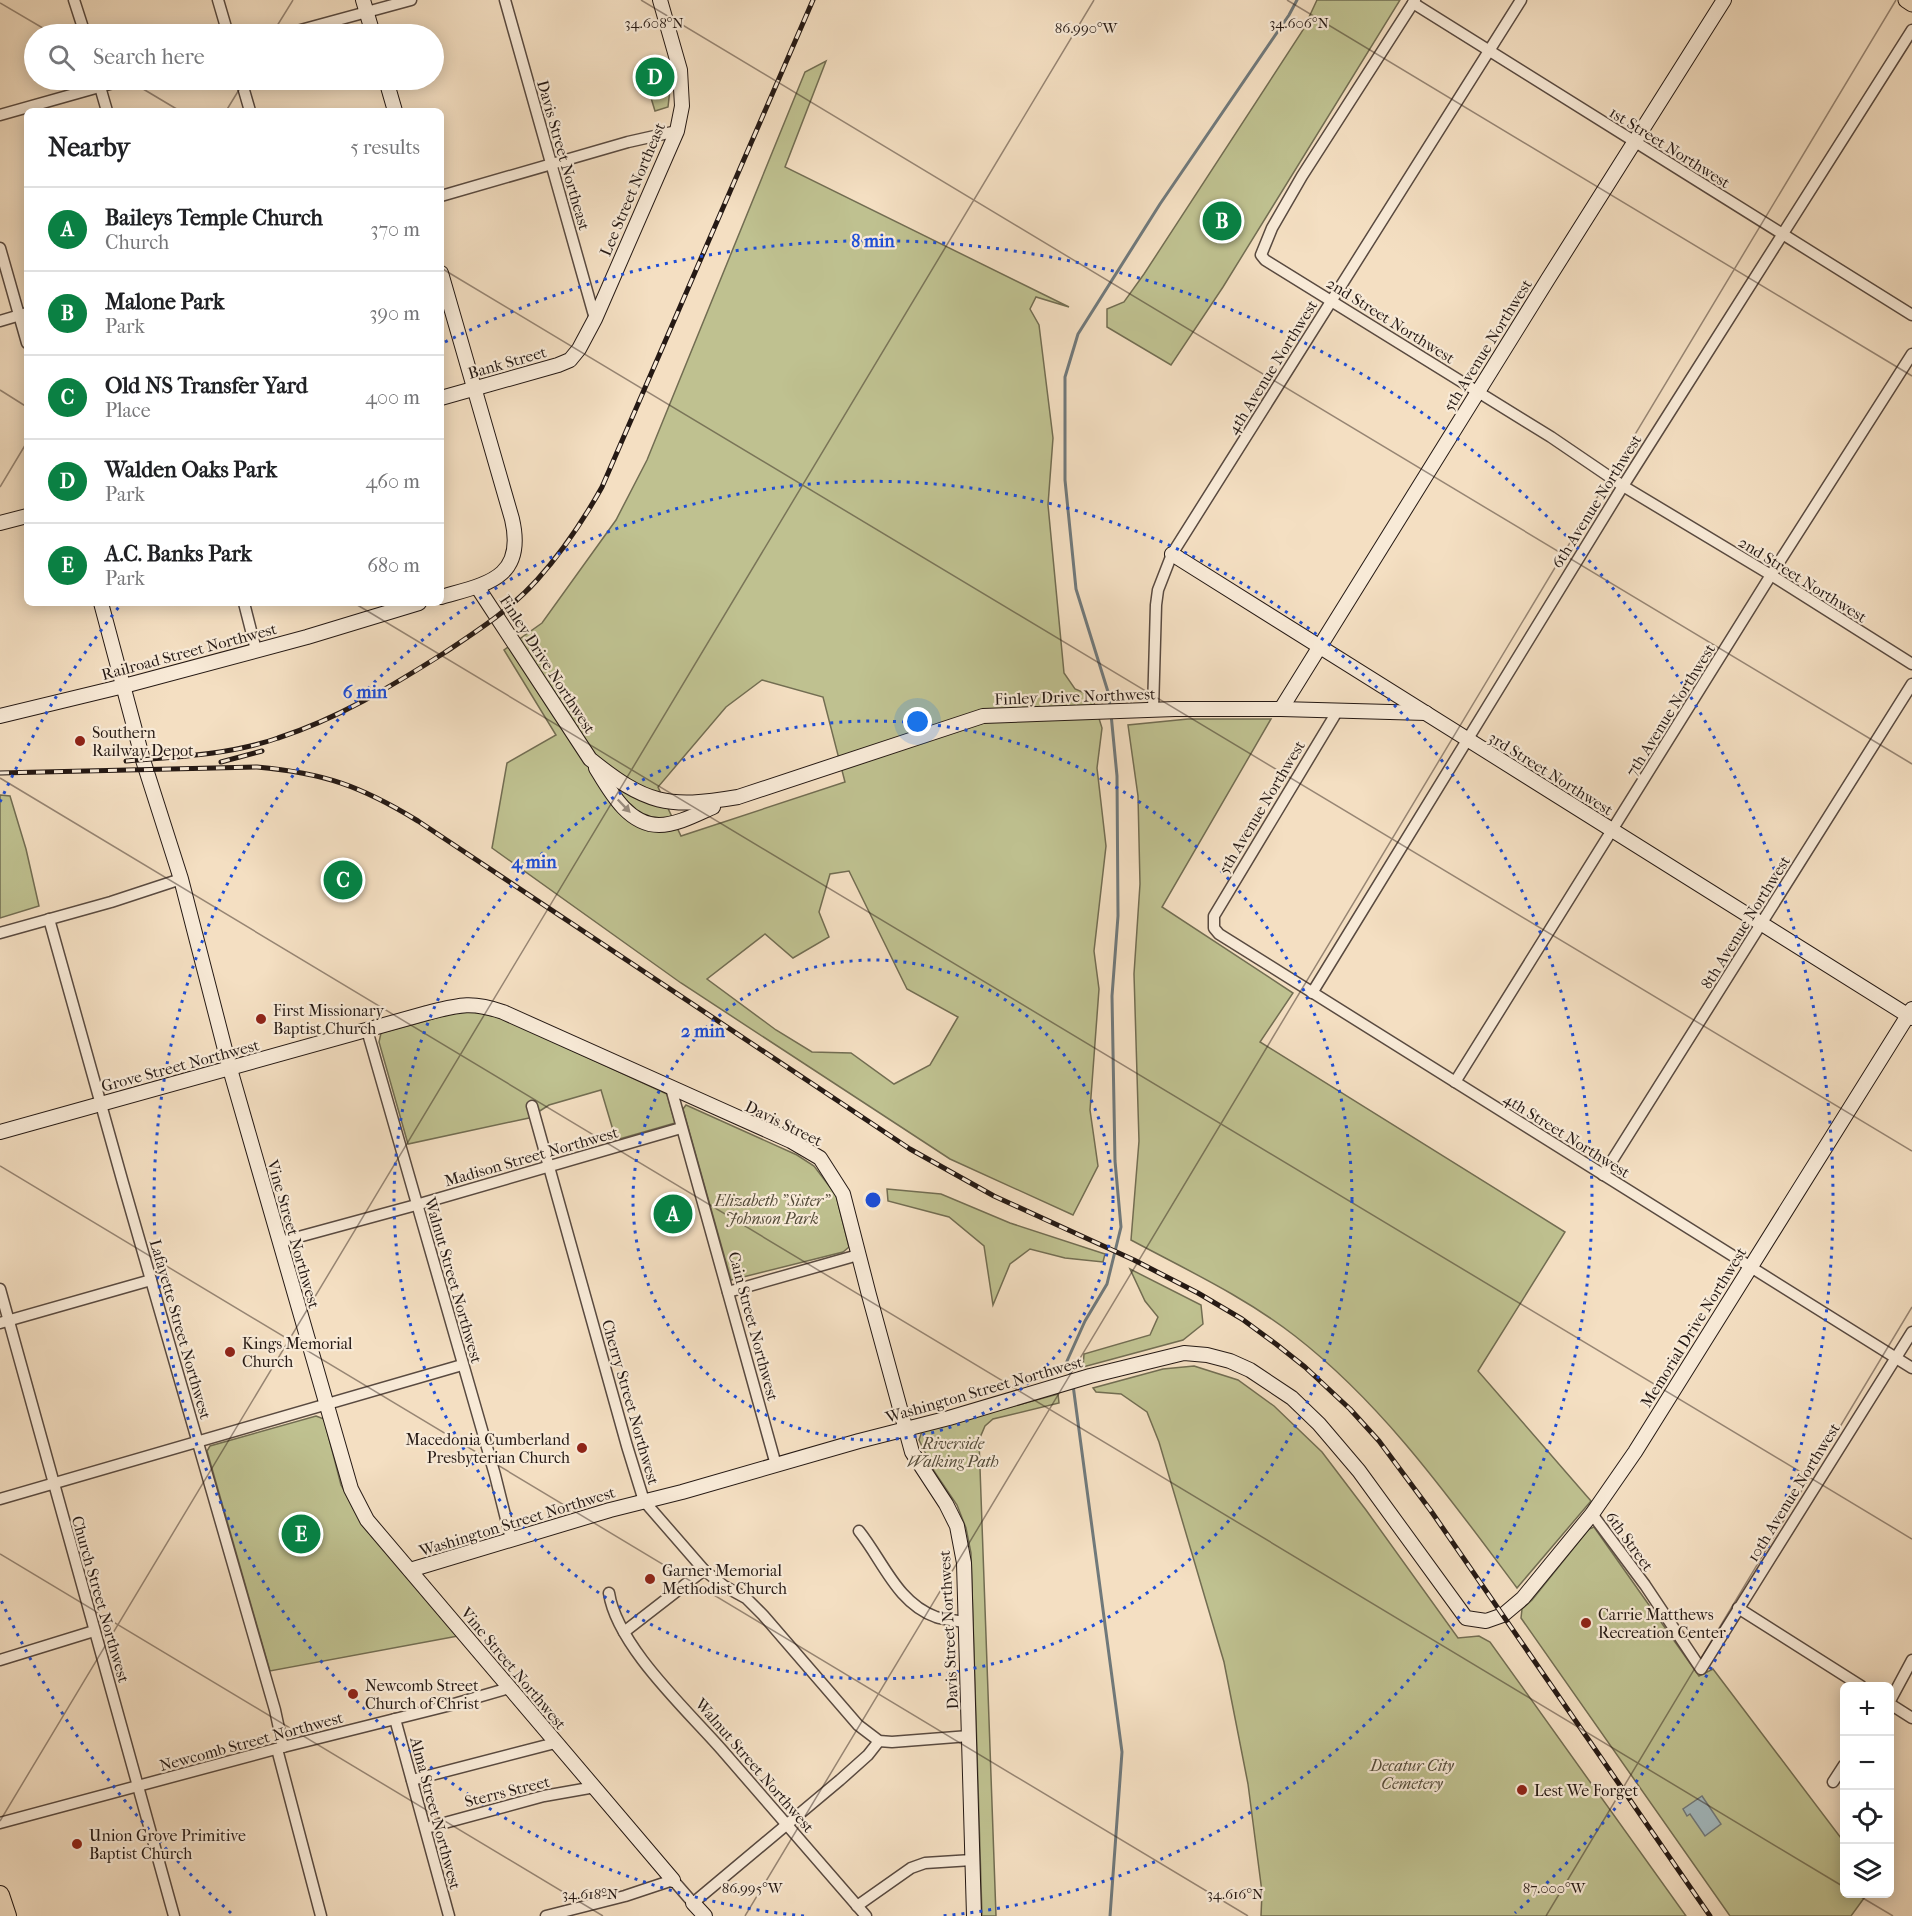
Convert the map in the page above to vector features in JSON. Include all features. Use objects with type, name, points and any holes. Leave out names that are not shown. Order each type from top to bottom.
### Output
[{"type":"highway","points":[[0,1895],[7,1916]]},
{"type":"main road","points":[[1906,0],[1912,4]]},
{"type":"street","points":[[74,0],[82,24]]},
{"type":"street","points":[[218,0],[225,24]]},
{"type":"street","points":[[314,24],[365,6],[411,0]]},
{"type":"street","name":"Davis Street Northeast","points":[[505,0],[596,319]]},
{"type":"street","name":"Lee Street Northeast","points":[[596,319],[677,131],[682,106],[680,70],[660,0]]},
{"type":"street","name":"4th Avenue Northwest","points":[[1153,710],[1156,605],[1158,590],[1172,554],[1521,0]]},
{"type":"street","name":"5th Avenue Northwest","points":[[1281,709],[1724,0]]},
{"type":"street","name":"1st Street Northwest","points":[[1414,2],[1912,315]]},
{"type":"street","name":"2nd Street Northwest","points":[[1414,2],[1302,176],[1262,248],[1261,255],[1265,260],[1330,301],[1587,460],[1623,486],[1772,575],[1912,664]]},
{"type":"street","points":[[365,6],[370,24]]},
{"type":"street","name":"6th Avenue Northwest","points":[[1312,993],[1623,486],[1912,30]]},
{"type":"street","points":[[0,114],[77,90]]},
{"type":"street","points":[[101,90],[106,108]]},
{"type":"street","points":[[244,90],[249,108]]},
{"type":"street","points":[[389,90],[394,108]]},
{"type":"street","points":[[444,195],[628,142],[677,131]]},
{"type":"street","points":[[0,248],[23,314],[0,321]]},
{"type":"street","points":[[444,284],[515,532],[513,556],[506,568],[492,582],[444,596]]},
{"type":"street","name":"Bank Street","points":[[444,397],[570,360],[596,319]]},
{"type":"street","name":"7th Avenue Northwest","points":[[1455,1082],[1912,354]]},
{"type":"street","points":[[0,523],[24,517]]},
{"type":"street","name":"3rd Street Northwest","points":[[1172,554],[1761,924],[1911,1014]]},
{"type":"street","name":"Finley Drive Northwest","points":[[478,588],[619,802],[637,819],[659,825],[681,820],[738,797],[983,716],[1130,710],[1281,709],[1426,713]]},
{"type":"street","name":"Vine Street Northwest","points":[[102,606],[145,769],[181,879],[230,1069],[343,1465],[361,1510],[555,1743],[673,1880]]},
{"type":"street","points":[[245,606],[256,650]]},
{"type":"street","name":"Railroad Street Northwest","points":[[0,717],[355,623],[392,607]]},
{"type":"street","name":"8th Avenue Northwest","points":[[1603,1175],[1912,684]]},
{"type":"street","name":"5th Avenue Northwest","points":[[1213,922],[1214,916],[1338,710]]},
{"type":"street","name":"Finley Drive Northwest","points":[[590,759],[622,784],[652,798],[679,804],[701,804],[738,797]]},
{"type":"street","points":[[0,933],[181,879]]},
{"type":"street","name":"Lafayette Street Northwest","points":[[49,919],[274,1710],[280,1748],[321,1916]]},
{"type":"street","name":"4th Street Northwest","points":[[1213,922],[1219,934],[1912,1368]]},
{"type":"street","name":"Grove Street Northwest","points":[[0,1132],[462,1005],[486,1006],[671,1088]]},
{"type":"street","name":"Memorial Drive Northwest","points":[[1466,1618],[1485,1621],[1508,1611],[1523,1598],[1592,1514],[1635,1452],[1750,1266],[1911,1014]]},
{"type":"street","name":"Walnut Street Northwest","points":[[367,1030],[495,1475],[511,1539]]},
{"type":"street","points":[[671,1088],[681,1128]]},
{"type":"street","name":"Davis Street","points":[[671,1088],[791,1141],[820,1158],[843,1194],[858,1254]]},
{"type":"street","name":"Cherry Street Northwest","points":[[532,1106],[644,1501],[704,1570],[724,1586],[746,1598],[764,1615],[858,1725],[879,1741]]},
{"type":"street","name":"Madison Street Northwest","points":[[280,1242],[681,1128]]},
{"type":"street","name":"Cain Street Northwest","points":[[681,1128],[776,1465]]},
{"type":"street","points":[[728,1292],[858,1254]]},
{"type":"street","name":"Davis Street Northwest","points":[[858,1254],[912,1452],[946,1504],[957,1526],[964,1563],[974,1916]]},
{"type":"street","points":[[4,1322],[151,1280]]},
{"type":"street","name":"Church Street Northwest","points":[[0,1289],[4,1322],[54,1485],[174,1916]]},
{"type":"street","name":"10th Avenue Northwest","points":[[1701,1669],[1912,1332]]},
{"type":"street","name":"Washington Street Northwest","points":[[410,1570],[644,1501],[1090,1376],[1184,1353],[1208,1355],[1230,1361],[1250,1370],[1292,1398],[1359,1471],[1466,1618]]},
{"type":"street","points":[[0,1499],[462,1365]]},
{"type":"street","name":"6th Street","points":[[1592,1514],[1645,1585],[1701,1669]]},
{"type":"street","points":[[859,1531],[903,1595],[921,1610],[938,1618],[964,1622]]},
{"type":"street","points":[[624,1632],[704,1570]]},
{"type":"street","name":"Walnut Street Northwest","points":[[609,1593],[612,1607],[624,1632],[651,1670],[866,1916]]},
{"type":"street","points":[[1738,1608],[1855,1682]]},
{"type":"street","points":[[0,1660],[94,1631]]},
{"type":"street","points":[[1894,1694],[1912,1660]]},
{"type":"street","name":"Newcomb Street Northwest","points":[[0,1823],[509,1688]]},
{"type":"street","points":[[1894,1705],[1912,1718]]},
{"type":"street","name":"Alma Street Northwest","points":[[395,1719],[449,1916]]},
{"type":"street","points":[[693,1903],[868,1755],[879,1741],[969,1736]]},
{"type":"street","points":[[412,1780],[555,1743]]},
{"type":"street","points":[[1833,1782],[1840,1773]]},
{"type":"street","name":"Sterrs Street","points":[[426,1828],[544,1796],[595,1787]]},
{"type":"street","points":[[857,1906],[911,1868],[925,1863],[972,1860]]},
{"type":"street","points":[[546,1916],[625,1896],[673,1880],[705,1916]]},
{"type":"green space","points":[[1317,0],[1400,0],[1223,287],[1171,365],[1107,327],[1107,309],[1124,302],[1144,274],[1303,30]]},
{"type":"green space","points":[[662,60],[670,89],[668,107],[655,111],[641,65]]},
{"type":"green space","points":[[826,61],[785,167],[1069,307],[1036,297],[1030,309],[1039,325],[1053,438],[1048,505],[1064,673],[1075,689],[1092,696],[1102,728],[1097,768],[1106,846],[1094,951],[1099,989],[1090,1110],[1098,1166],[1073,1215],[950,1159],[681,983],[492,848],[507,763],[556,735],[504,650],[542,623],[616,520],[647,460],[805,72]],"holes":[[[762,680],[823,697],[845,782],[681,836],[658,787],[726,707]],[[849,871],[907,989],[958,1017],[930,1065],[894,1084],[851,1053],[812,1052],[776,1030],[707,979],[765,934],[793,958],[829,937],[819,912],[830,874]]]},
{"type":"green space","points":[[1188,719],[1271,719],[1162,907],[1293,993],[1260,1042],[1565,1232],[1478,1371],[1591,1501],[1517,1588],[1415,1455],[1358,1392],[1327,1363],[1295,1336],[1256,1309],[1131,1240],[1139,1141],[1134,974],[1140,884],[1138,796],[1128,725]]},
{"type":"green space","points":[[0,795],[10,796],[26,849],[39,906],[0,918]]},
{"type":"green space","points":[[461,1011],[487,1011],[667,1094],[675,1123],[616,1140],[601,1090],[549,1105],[529,1118],[408,1144],[379,1042],[381,1033]]},
{"type":"green space","name":"Elizabeth \"Sister\" Johnson Park","points":[[686,1105],[797,1155],[814,1166],[836,1195],[849,1247],[843,1252],[731,1280],[683,1109]]},
{"type":"green space","points":[[887,1189],[941,1194],[1010,1223],[1105,1254],[1103,1262],[1065,1258],[1030,1249],[1010,1264],[993,1305],[984,1246],[949,1217],[888,1201]]},
{"type":"green space","points":[[1130,1269],[1201,1305],[1203,1324],[1183,1340],[1083,1367],[1084,1354],[1150,1335],[1158,1317],[1145,1301]]},
{"type":"green space","name":"Decatur City Cemetery","points":[[1194,1366],[1238,1380],[1274,1406],[1322,1452],[1458,1638],[1479,1636],[1490,1642],[1686,1916],[1261,1916],[1262,1892],[1248,1784],[1224,1662],[1159,1442],[1147,1412],[1121,1394],[1096,1392],[1093,1388],[1163,1369]]},
{"type":"green space","name":"Riverside Walking Path","points":[[1058,1394],[1059,1403],[993,1419],[985,1426],[979,1440],[996,1916],[982,1916],[971,1553],[966,1528],[957,1505],[934,1471],[919,1440],[922,1431]]},
{"type":"green space","points":[[316,1416],[324,1419],[341,1485],[360,1520],[458,1636],[270,1671],[207,1451],[210,1446]]},
{"type":"green space","points":[[1594,1527],[1699,1676],[1713,1669],[1840,1837],[1840,1898],[1864,1898],[1851,1916],[1730,1916],[1521,1618],[1522,1609],[1532,1600],[1589,1529]]},
{"type":"water","points":[[1702,1796],[1721,1824],[1705,1836],[1690,1814],[1687,1816],[1683,1809]]},
{"type":"waterway","points":[[1110,708],[1109,695],[1076,589],[1065,480],[1065,377],[1078,334],[1160,204],[1297,0]]},
{"type":"waterway","points":[[1071,1376],[1067,1361],[1085,1321],[1107,1284],[1121,1227],[1115,1161],[1112,996],[1118,916],[1117,776],[1111,714]]},
{"type":"waterway","points":[[1073,1385],[1122,1752],[1110,1916]]},
{"type":"railway","points":[[126,761],[241,748],[260,744],[322,721],[384,689],[444,653],[504,610],[537,580],[572,535],[602,487],[813,0]]},
{"type":"railway","points":[[221,762],[262,751]]},
{"type":"railway","points":[[0,773],[257,767],[322,777],[360,790],[418,821],[910,1149],[994,1196],[1134,1260],[1242,1319],[1305,1367],[1350,1409],[1379,1441],[1431,1511],[1710,1916]]},
{"type":"place","name":"Walden Oaks Park","points":[[655,77]]},
{"type":"place","name":"Malone Park","points":[[1222,221]]},
{"type":"place","name":"Southern Railway Depot","points":[[80,741]]},
{"type":"place","name":"Old NS Transfer Yard","points":[[343,880]]},
{"type":"place","name":"First Missionary Baptist Church","points":[[261,1019]]},
{"type":"place","name":"Baileys Temple Church","points":[[673,1214]]},
{"type":"place","name":"Kings Memorial Church","points":[[230,1352]]},
{"type":"place","name":"Macedonia Cumberland Presbyterian Church","points":[[582,1448]]},
{"type":"place","name":"A.C. Banks Park","points":[[301,1534]]},
{"type":"place","name":"Garner Memorial Methodist Church","points":[[650,1579]]},
{"type":"place","name":"Carrie Matthews Recreation Center","points":[[1586,1623]]},
{"type":"place","name":"Newcomb Street Church of Christ","points":[[353,1694]]},
{"type":"place","name":"Lest We Forget","points":[[1522,1790]]},
{"type":"place","name":"Union Grove Primitive Baptist Church","points":[[77,1844]]}]
